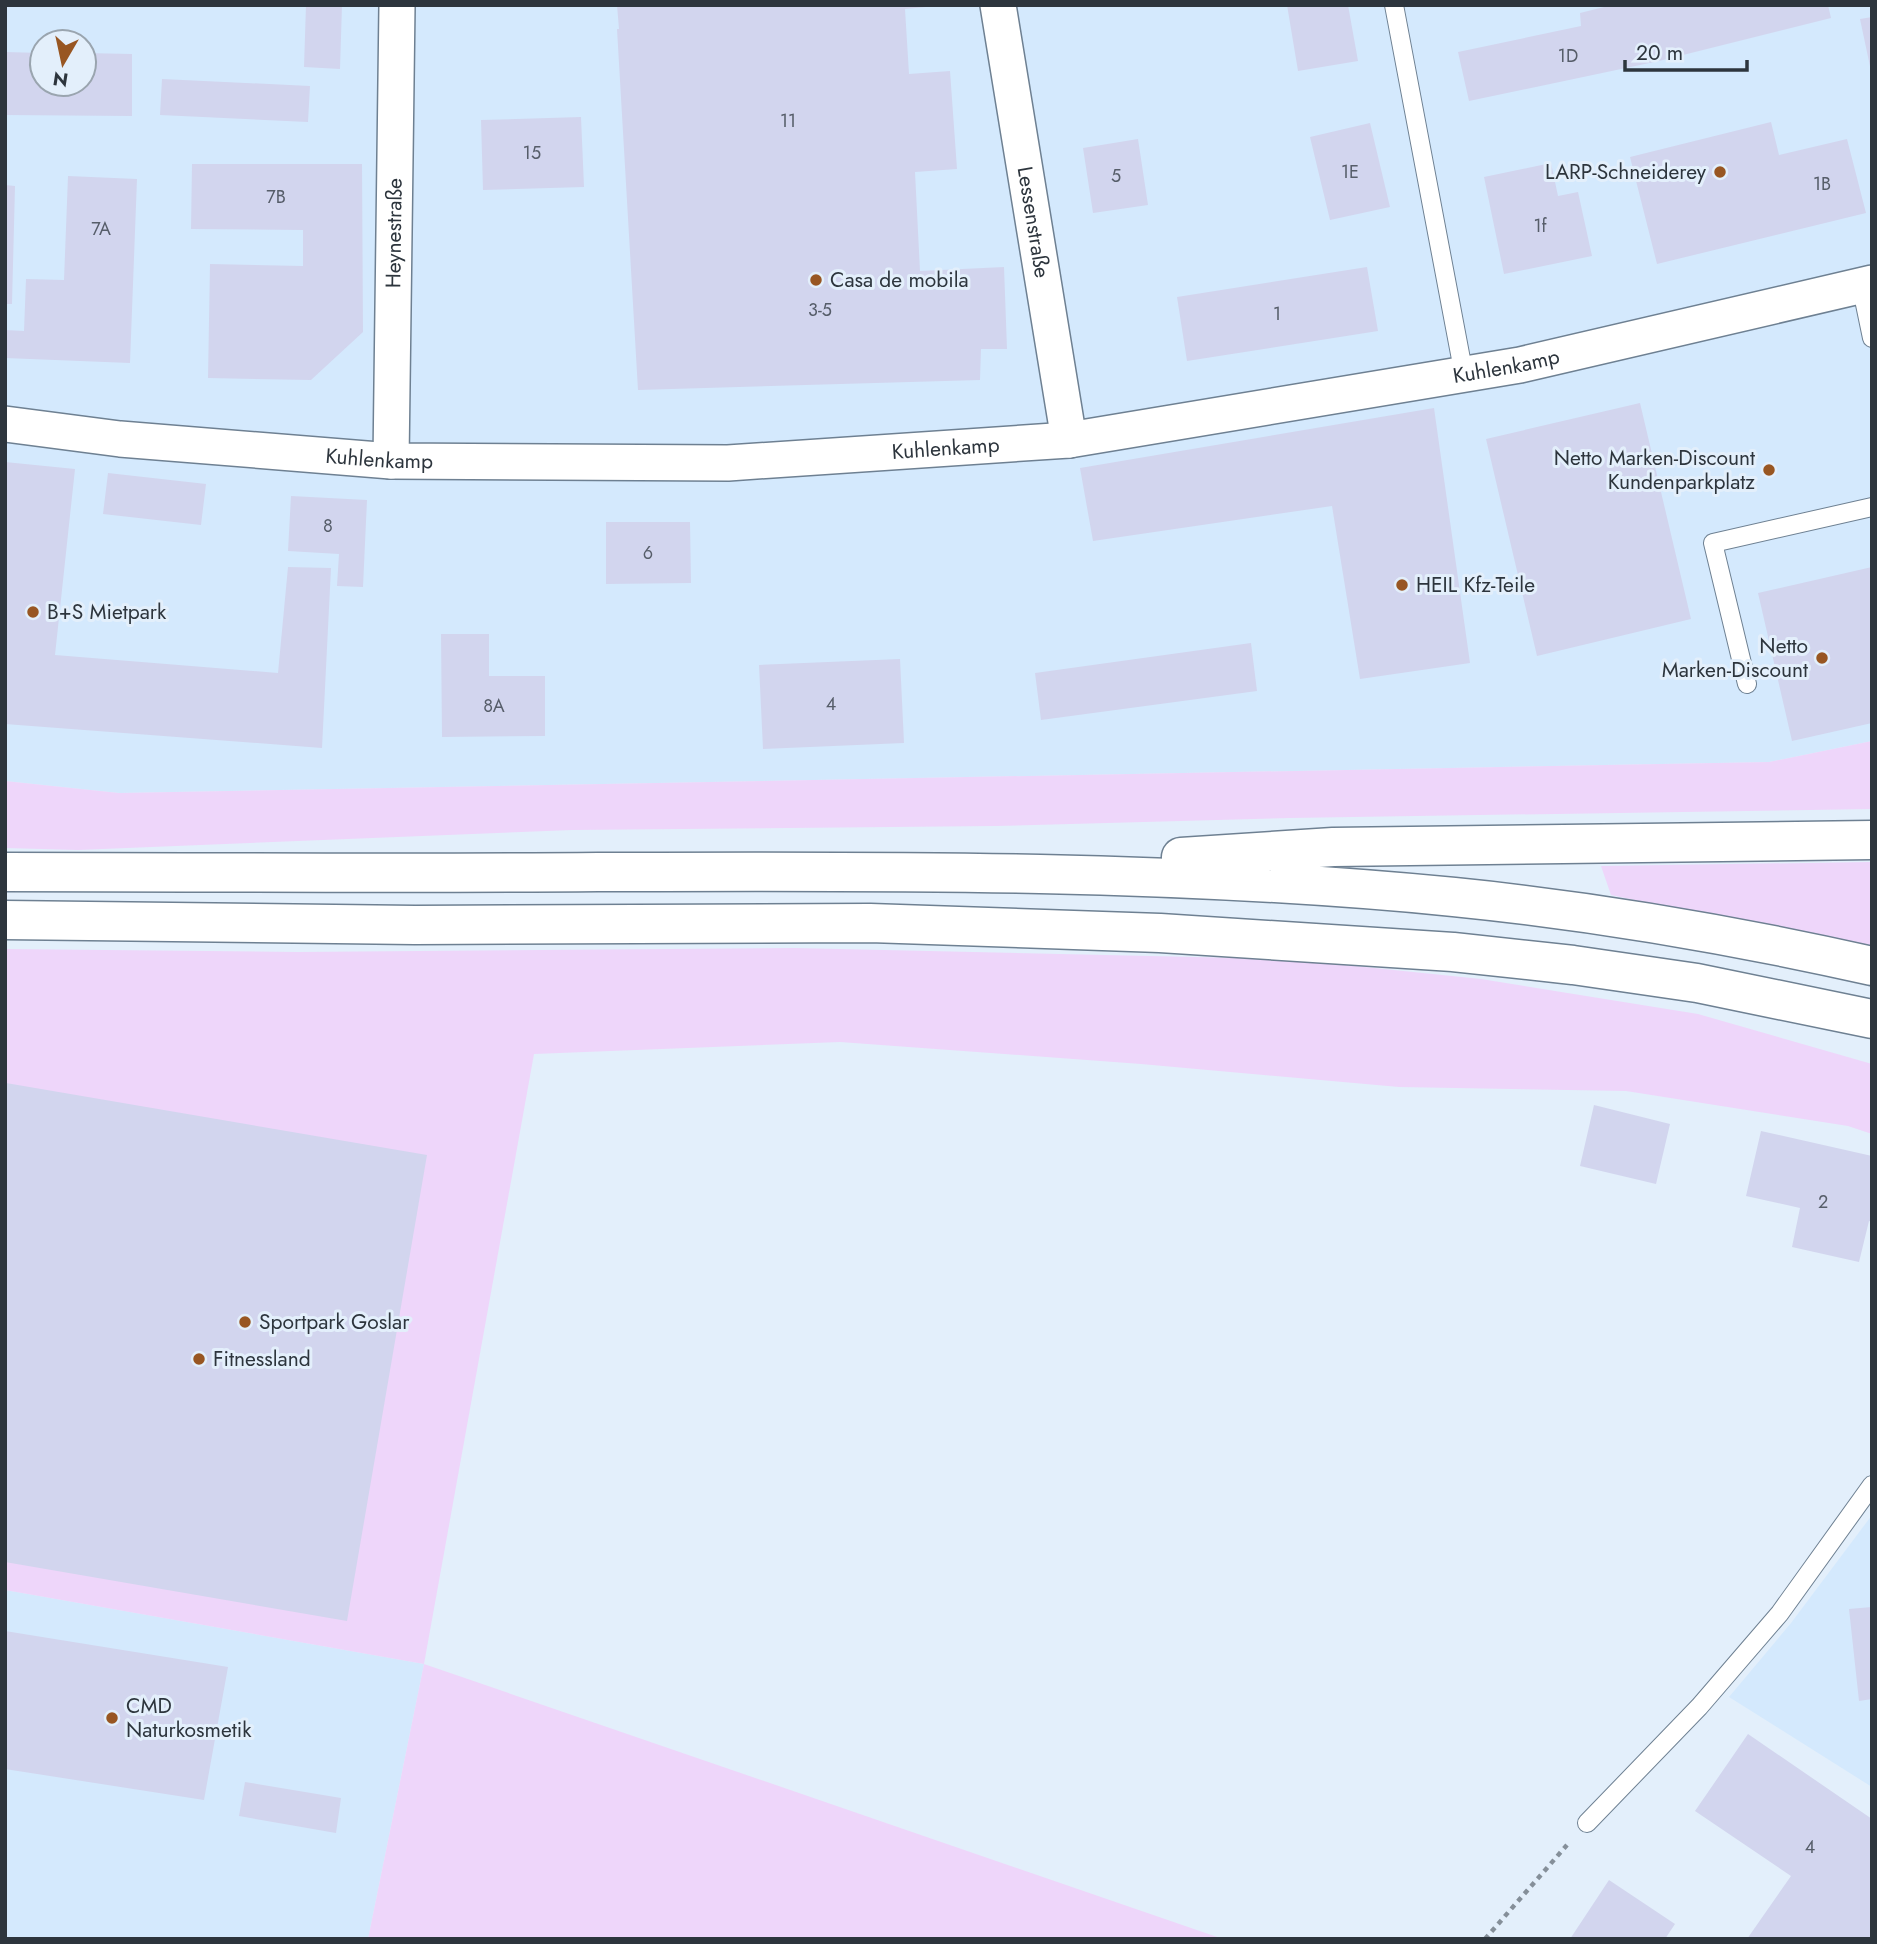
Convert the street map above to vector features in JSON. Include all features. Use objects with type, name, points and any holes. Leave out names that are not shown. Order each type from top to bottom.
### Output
[{"type":"highway","points":[[1037,874],[1166,858],[1333,847],[1872,840]]},
{"type":"highway","points":[[5,872],[1037,874],[1234,881],[1455,897],[1586,913],[1808,952],[1872,966]]},
{"type":"highway","points":[[5,920],[415,925],[856,923],[1160,933],[1453,952],[1573,965],[1697,983],[1872,1019]]},
{"type":"street","name":"Heynestraße","points":[[391,461],[397,5]]},
{"type":"street","name":"Lessenstraße","points":[[998,5],[1069,440]]},
{"type":"street","name":"Kuhlenkamp","points":[[5,424],[120,439],[391,461],[728,463],[1069,440],[1520,365],[1866,284]]},
{"type":"lane","points":[[1394,5],[1464,375]]},
{"type":"lane","points":[[1866,284],[1872,338]]},
{"type":"lane","points":[[1747,684],[1713,542],[1872,508]]},
{"type":"lane","points":[[1587,1823],[1699,1707],[1780,1613],[1872,1485]]},
{"type":"path","points":[[1486,1939],[1587,1823]]},
{"type":"shaded area","points":[[5,5],[1872,5],[1872,741],[1769,762],[119,793],[5,781]]},
{"type":"shaded area","points":[[1872,741],[1872,809],[1290,818],[995,826],[572,830],[78,850],[5,848],[5,781],[119,793],[1769,762]]},
{"type":"shaded area","points":[[1872,862],[1872,951],[1611,895],[1601,866]]},
{"type":"shaded area","name":"Sportpark Goslar","points":[[794,948],[1287,959],[1481,979],[1698,1014],[1872,1064],[1872,1134],[1848,1126],[1626,1091],[1399,1087],[1141,1064],[840,1042],[534,1054],[424,1664],[5,1590],[5,949],[298,952]]},
{"type":"shaded area","points":[[1872,1515],[1872,1787],[1729,1697],[1791,1623]]},
{"type":"shaded area","points":[[5,1590],[424,1664],[368,1939],[5,1939]]},
{"type":"shaded area","points":[[424,1664],[1223,1939],[368,1939]]},
{"type":"building","points":[[306,5],[342,5],[340,69],[304,67]]},
{"type":"building","points":[[617,5],[926,5],[905,9],[909,74],[950,71],[957,169],[915,172],[920,271],[1004,267],[1007,349],[981,349],[980,380],[638,390]]},
{"type":"building","points":[[1287,5],[1348,5],[1358,61],[1298,71]]},
{"type":"building","points":[[1612,5],[1828,5],[1831,18],[1659,61],[1469,101],[1458,52],[1581,26],[1580,13]]},
{"type":"building","points":[[1872,17],[1872,71],[1871,71],[1860,19]]},
{"type":"building","points":[[5,52],[28,53],[28,98],[98,98],[98,53],[132,54],[132,116],[5,115]]},
{"type":"building","points":[[162,79],[310,86],[308,122],[160,115]]},
{"type":"building","points":[[581,117],[584,187],[483,190],[481,120]]},
{"type":"building","points":[[1771,122],[1779,155],[1847,139],[1866,213],[1657,264],[1630,157]]},
{"type":"building","points":[[1370,123],[1390,207],[1330,220],[1310,137]]},
{"type":"building","points":[[1138,139],[1148,205],[1093,213],[1083,148]]},
{"type":"building","points":[[1551,163],[1558,196],[1578,192],[1592,256],[1504,274],[1484,177]]},
{"type":"building","points":[[192,164],[362,164],[363,332],[311,380],[208,378],[210,264],[303,266],[303,230],[191,229]]},
{"type":"building","points":[[68,176],[137,179],[130,363],[5,358],[5,330],[24,331],[26,279],[64,280]]},
{"type":"building","points":[[5,185],[15,186],[12,304],[5,304]]},
{"type":"building","points":[[1367,267],[1378,331],[1187,361],[1177,297]]},
{"type":"building","points":[[1640,403],[1691,619],[1537,656],[1486,439]]},
{"type":"building","name":"HEIL Kfz-Teile","points":[[1434,408],[1470,663],[1360,679],[1332,506],[1093,541],[1080,468]]},
{"type":"building","name":"B+S Mietpark","points":[[5,462],[75,469],[55,655],[278,673],[288,567],[331,568],[322,748],[5,724]]},
{"type":"building","points":[[108,473],[206,484],[201,525],[103,514]]},
{"type":"building","points":[[291,496],[367,500],[363,587],[337,586],[339,554],[288,551]]},
{"type":"building","points":[[606,522],[690,522],[691,583],[606,584]]},
{"type":"building","name":"Netto Marken-Discount","points":[[1872,567],[1872,723],[1792,741],[1758,593]]},
{"type":"building","points":[[441,634],[489,634],[489,676],[545,676],[545,736],[442,737]]},
{"type":"building","points":[[1251,643],[1257,691],[1041,720],[1035,673]]},
{"type":"building","points":[[900,659],[904,743],[763,749],[759,665]]},
{"type":"building","name":"Sportpark Goslar","points":[[6,1083],[427,1155],[347,1621],[5,1562]]},
{"type":"building","points":[[1594,1105],[1670,1124],[1656,1184],[1580,1166]]},
{"type":"building","points":[[1761,1131],[1872,1156],[1872,1222],[1869,1221],[1859,1262],[1792,1247],[1800,1208],[1746,1196]]},
{"type":"building","points":[[1872,1607],[1872,1699],[1859,1701],[1849,1609]]},
{"type":"building","name":"CMD Naturkosmetik","points":[[5,1631],[228,1667],[204,1800],[5,1769]]},
{"type":"building","points":[[1748,1734],[1872,1819],[1872,1939],[1747,1939],[1791,1876],[1695,1811]]},
{"type":"building","points":[[245,1782],[341,1798],[336,1833],[239,1816]]},
{"type":"building","points":[[1609,1880],[1675,1924],[1665,1939],[1570,1939]]},
{"type":"place","name":"LARP-Schneiderey","points":[[1720,172]]},
{"type":"place","name":"Casa de mobila","points":[[816,280]]},
{"type":"place","name":"Netto Marken-Discount Kundenparkplatz","points":[[1769,470]]},
{"type":"place","name":"HEIL Kfz-Teile","points":[[1402,585]]},
{"type":"place","name":"B+S Mietpark","points":[[33,612]]},
{"type":"place","name":"Netto Marken-Discount","points":[[1822,658]]},
{"type":"place","name":"Sportpark Goslar","points":[[245,1322]]},
{"type":"place","name":"Fitnessland","points":[[199,1359]]},
{"type":"place","name":"CMD Naturkosmetik","points":[[112,1718]]}]
